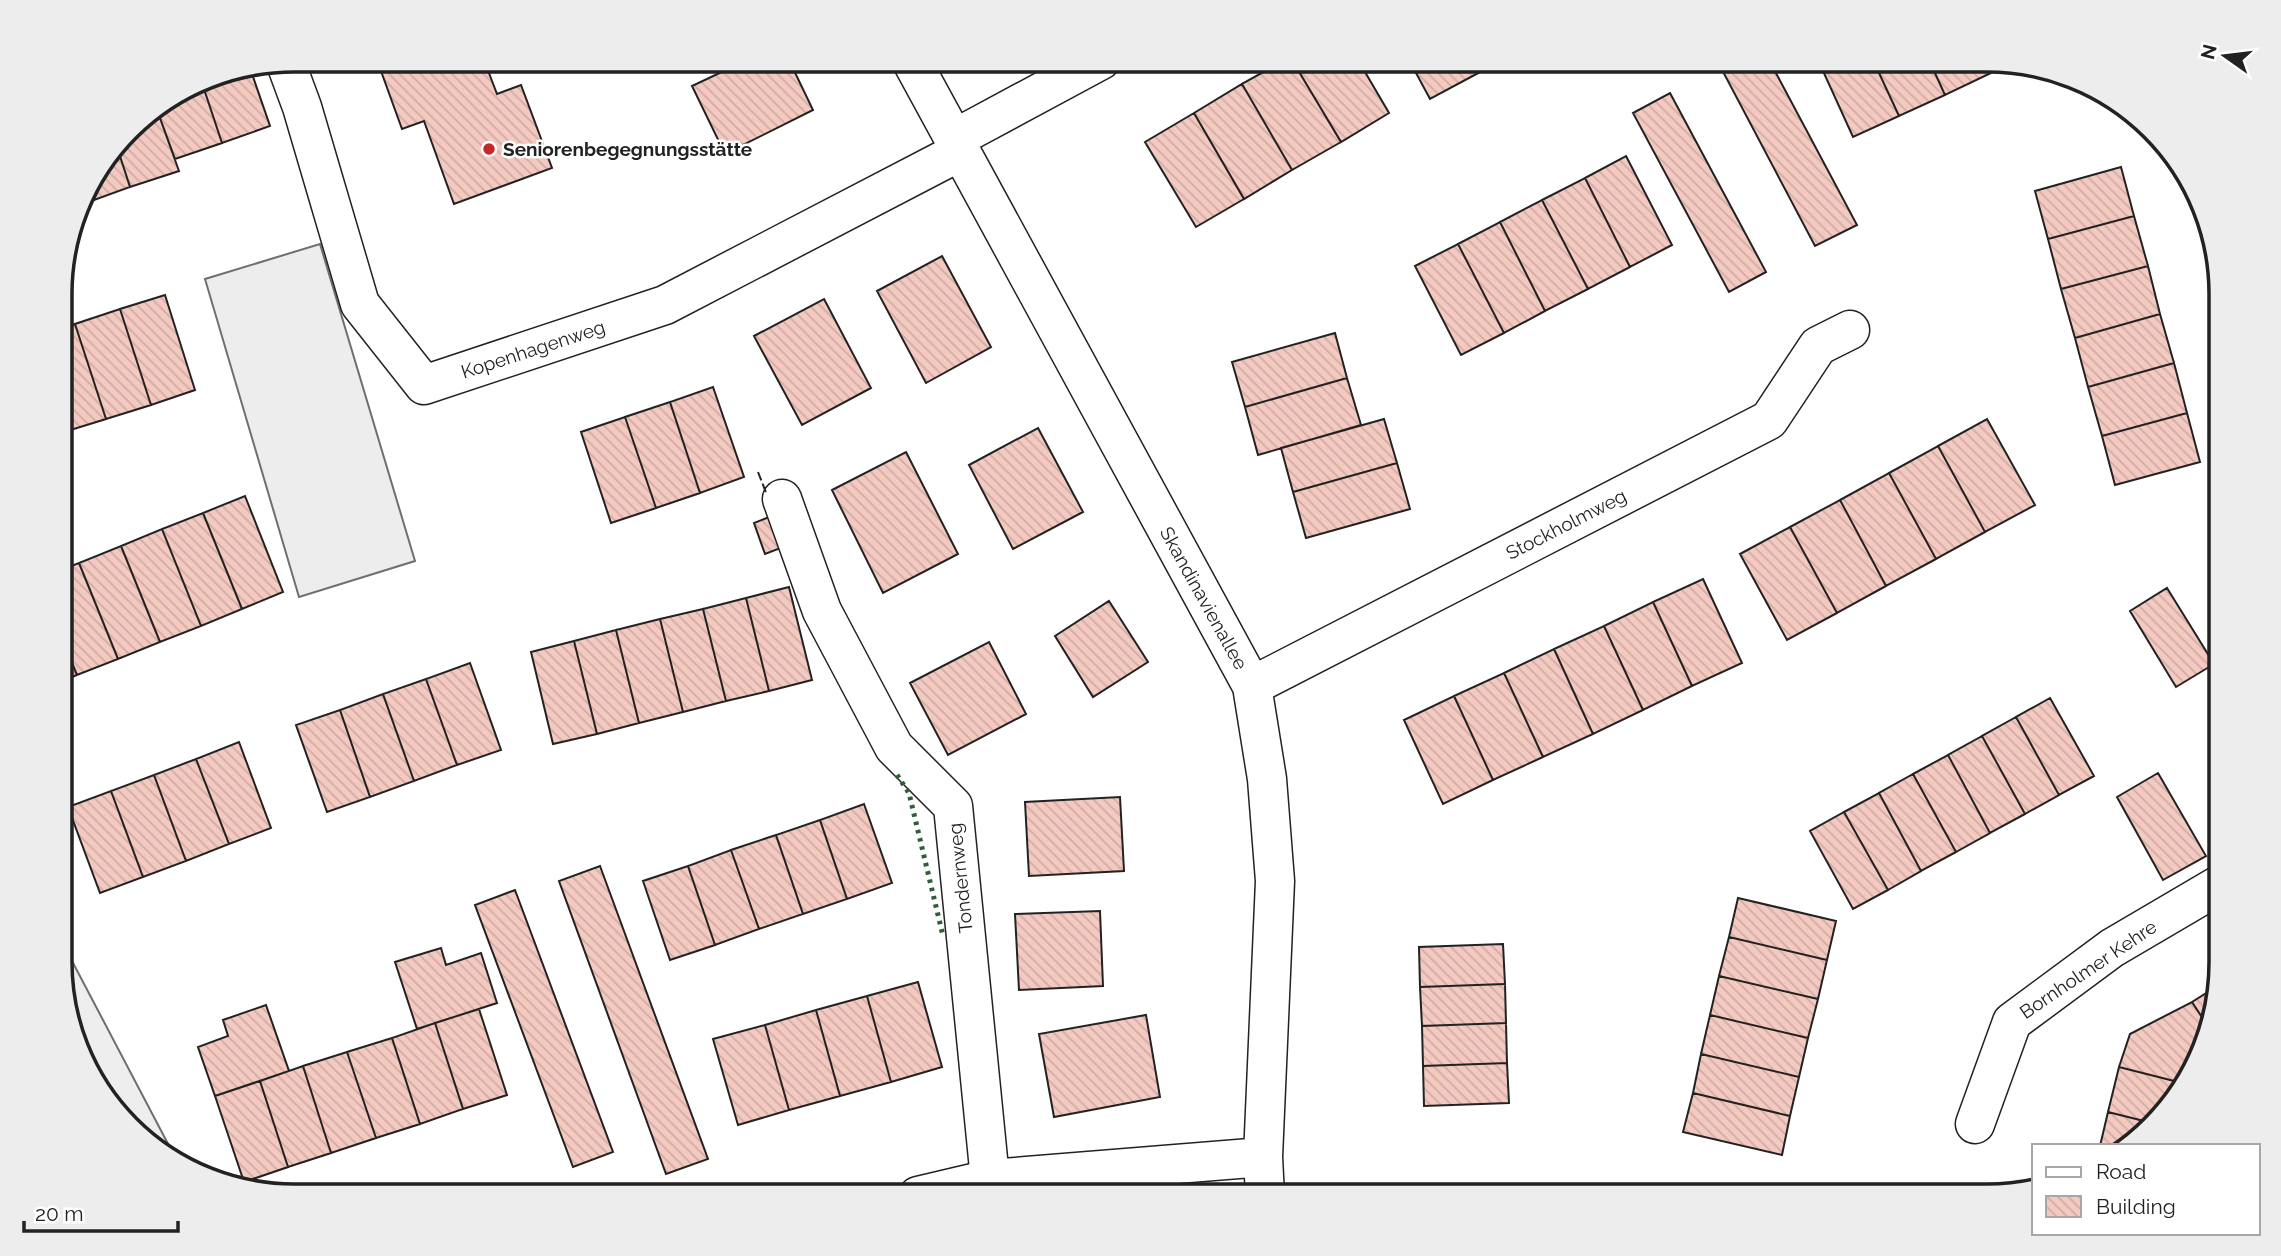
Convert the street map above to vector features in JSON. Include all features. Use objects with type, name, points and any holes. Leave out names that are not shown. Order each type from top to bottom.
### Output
[{"type":"street","name":"Kopenhagenweg","points":[[289,72],[302,107],[360,304],[424,385],[665,306],[958,144]]},
{"type":"street","name":"Skandinavienallee","points":[[918,72],[1252,686],[1268,779],[1275,881],[1263,1157],[1264,1184]]},
{"type":"street","points":[[958,144],[1081,72]]},
{"type":"street","name":"Stockholmweg","points":[[1252,686],[1769,420],[1818,346],[1850,330]]},
{"type":"street","name":"Tondernweg","points":[[782,499],[822,611],[894,747],[953,806],[990,1179]]},
{"type":"street","name":"Bornholmer Kehre","points":[[1975,1124],[2012,1022],[2112,948],[2209,891]]},
{"type":"street","points":[[969,1184],[990,1179],[1263,1157]]},
{"type":"shaded area","points":[[320,244],[415,561],[299,597],[205,279]]},
{"type":"shaded area","points":[[72,961],[169,1145],[127,1108],[109,1085],[95,1060],[79,1019]]},
{"type":"building","name":"Seniorenbegegnungsstätte","points":[[381,72],[489,72],[497,94],[521,85],[552,168],[454,204],[424,121],[402,129]]},
{"type":"building","points":[[722,72],[795,72],[813,110],[725,154],[692,86]]},
{"type":"building","points":[[1264,72],[1299,72],[1341,142],[1292,170],[1242,84]]},
{"type":"building","points":[[1299,72],[1365,72],[1389,113],[1341,142]]},
{"type":"building","points":[[1415,72],[1480,72],[1430,99]]},
{"type":"building","points":[[1723,72],[1775,72],[1857,225],[1815,246]]},
{"type":"building","points":[[1823,72],[1879,72],[1899,116],[1853,137]]},
{"type":"building","points":[[1879,72],[1934,72],[1945,95],[1899,116]]},
{"type":"building","points":[[1934,72],[1991,72],[1991,73],[1945,95]]},
{"type":"building","points":[[253,76],[270,126],[222,143],[205,91]]},
{"type":"building","points":[[1242,84],[1292,170],[1244,199],[1194,113]]},
{"type":"building","points":[[205,91],[222,143],[175,159],[160,118]]},
{"type":"building","points":[[1670,93],[1766,272],[1729,292],[1633,113]]},
{"type":"building","points":[[1194,113],[1244,199],[1196,227],[1145,142]]},
{"type":"building","points":[[160,118],[179,171],[130,187],[120,157],[137,137]]},
{"type":"building","points":[[1626,156],[1672,245],[1630,267],[1585,178]]},
{"type":"building","points":[[120,157],[130,187],[93,200]]},
{"type":"building","points":[[2121,167],[2134,216],[2048,239],[2035,191]]},
{"type":"building","points":[[1585,178],[1630,267],[1588,289],[1542,200]]},
{"type":"building","points":[[1542,200],[1588,289],[1545,311],[1500,222]]},
{"type":"building","points":[[2134,216],[2148,266],[2061,289],[2048,239]]},
{"type":"building","points":[[1500,222],[1545,311],[1504,333],[1458,244]]},
{"type":"building","points":[[1458,244],[1504,333],[1461,355],[1415,266]]},
{"type":"building","points":[[942,256],[991,347],[926,383],[877,291]]},
{"type":"building","points":[[2148,266],[2160,314],[2075,338],[2061,289]]},
{"type":"building","points":[[165,295],[195,390],[151,405],[120,309]]},
{"type":"building","points":[[824,299],[871,388],[802,425],[754,336]]},
{"type":"building","points":[[120,309],[151,405],[106,419],[75,324]]},
{"type":"building","points":[[2160,314],[2174,363],[2088,387],[2075,338]]},
{"type":"building","points":[[75,324],[106,419],[72,430],[72,325]]},
{"type":"building","points":[[1335,333],[1347,378],[1245,407],[1232,362]]},
{"type":"building","points":[[2174,363],[2187,413],[2102,436],[2088,387]]},
{"type":"building","points":[[1347,378],[1361,425],[1258,455],[1245,407]]},
{"type":"building","points":[[713,387],[744,477],[700,493],[670,402]]},
{"type":"building","points":[[670,402],[700,493],[656,508],[625,417]]},
{"type":"building","points":[[2187,413],[2200,462],[2115,485],[2102,436]]},
{"type":"building","points":[[625,417],[656,508],[611,523],[581,432]]},
{"type":"building","points":[[1384,419],[1397,463],[1293,492],[1281,448]]},
{"type":"building","points":[[1987,419],[2035,505],[1985,532],[1938,446]]},
{"type":"building","points":[[1038,428],[1083,512],[1013,549],[969,465]]},
{"type":"building","points":[[1938,446],[1985,532],[1936,559],[1889,473]]},
{"type":"building","points":[[906,452],[958,554],[883,593],[832,490]]},
{"type":"building","points":[[1397,463],[1410,509],[1306,538],[1293,492]]},
{"type":"building","points":[[1889,473],[1936,559],[1886,586],[1840,500]]},
{"type":"building","points":[[245,496],[283,592],[242,609],[203,513]]},
{"type":"building","points":[[1840,500],[1886,586],[1837,613],[1790,527]]},
{"type":"building","points":[[203,513],[242,609],[201,626],[162,529]]},
{"type":"building","points":[[774,515],[786,546],[765,554],[754,523]]},
{"type":"building","points":[[1790,527],[1837,613],[1787,640],[1740,554]]},
{"type":"building","points":[[162,529],[201,626],[160,642],[121,546]]},
{"type":"building","points":[[121,546],[160,642],[118,659],[79,563]]},
{"type":"building","points":[[79,563],[118,659],[77,675],[72,663],[72,566]]},
{"type":"building","points":[[1703,579],[1742,663],[1692,686],[1653,602]]},
{"type":"building","points":[[789,587],[812,680],[769,691],[746,598]]},
{"type":"building","points":[[2167,588],[2209,656],[2209,667],[2176,687],[2130,611]]},
{"type":"building","points":[[746,598],[769,691],[726,701],[703,609]]},
{"type":"building","points":[[1109,601],[1148,662],[1093,697],[1055,636]]},
{"type":"building","points":[[1653,602],[1692,686],[1643,710],[1604,626]]},
{"type":"building","points":[[703,609],[726,701],[683,712],[660,619]]},
{"type":"building","points":[[660,619],[683,712],[639,723],[616,630]]},
{"type":"building","points":[[1604,626],[1643,710],[1593,734],[1554,649]]},
{"type":"building","points":[[616,630],[639,723],[597,734],[574,641]]},
{"type":"building","points":[[574,641],[597,734],[553,744],[531,652]]},
{"type":"building","points":[[989,642],[1026,714],[948,755],[910,683]]},
{"type":"building","points":[[1554,649],[1593,734],[1543,757],[1504,673]]},
{"type":"building","points":[[72,663],[77,675],[72,677]]},
{"type":"building","points":[[470,663],[501,750],[457,765],[426,679]]},
{"type":"building","points":[[1504,673],[1543,757],[1493,780],[1454,696]]},
{"type":"building","points":[[426,679],[457,765],[414,781],[383,694]]},
{"type":"building","points":[[383,694],[414,781],[370,797],[340,710]]},
{"type":"building","points":[[1454,696],[1493,780],[1443,804],[1404,720]]},
{"type":"building","points":[[2050,698],[2094,776],[2059,795],[2016,717]]},
{"type":"building","points":[[340,710],[370,797],[327,812],[296,725]]},
{"type":"building","points":[[2016,717],[2059,795],[2025,814],[1982,736]]},
{"type":"building","points":[[1982,736],[2025,814],[1990,833],[1948,755]]},
{"type":"building","points":[[239,742],[271,828],[229,844],[196,759]]},
{"type":"building","points":[[1948,755],[1990,833],[1956,852],[1913,774]]},
{"type":"building","points":[[196,759],[229,844],[186,861],[154,775]]},
{"type":"building","points":[[2158,773],[2206,856],[2163,880],[2117,797]]},
{"type":"building","points":[[1913,774],[1956,852],[1921,871],[1879,793]]},
{"type":"building","points":[[154,775],[186,861],[143,877],[111,791]]},
{"type":"building","points":[[111,791],[143,877],[100,893],[72,818],[72,806]]},
{"type":"building","points":[[1879,793],[1921,871],[1888,890],[1844,812]]},
{"type":"building","points":[[1120,797],[1124,871],[1029,876],[1025,802]]},
{"type":"building","points":[[864,804],[892,883],[847,899],[820,820]]},
{"type":"building","points":[[1844,812],[1888,890],[1853,909],[1810,831]]},
{"type":"building","points":[[820,820],[847,899],[803,914],[776,835]]},
{"type":"building","points":[[776,835],[803,914],[759,929],[731,850]]},
{"type":"building","points":[[731,850],[759,929],[715,945],[688,866]]},
{"type":"building","points":[[600,866],[708,1159],[666,1174],[559,881]]},
{"type":"building","points":[[688,866],[715,945],[670,960],[643,881]]},
{"type":"building","points":[[515,890],[613,1152],[573,1167],[475,905]]},
{"type":"building","points":[[1738,898],[1836,921],[1827,960],[1729,937]]},
{"type":"building","points":[[1100,911],[1103,986],[1019,990],[1015,914]]},
{"type":"building","points":[[1729,937],[1827,960],[1818,999],[1719,976]]},
{"type":"building","points":[[1503,944],[1505,984],[1420,987],[1419,947]]},
{"type":"building","points":[[441,948],[446,965],[481,953],[497,1003],[417,1029],[395,962]]},
{"type":"building","points":[[1719,976],[1818,999],[1808,1038],[1710,1015]]},
{"type":"building","points":[[918,982],[942,1067],[891,1082],[867,996]]},
{"type":"building","points":[[1505,984],[1506,1023],[1422,1026],[1420,987]]},
{"type":"building","points":[[2207,993],[2202,1017],[2192,1002]]},
{"type":"building","points":[[867,996],[891,1082],[840,1096],[816,1010]]},
{"type":"building","points":[[2192,1002],[2202,1017],[2186,1060],[2174,1081],[2119,1067],[2130,1034]]},
{"type":"building","points":[[266,1005],[289,1071],[215,1096],[198,1047],[228,1036],[223,1020]]},
{"type":"building","points":[[479,1009],[507,1095],[463,1109],[435,1023]]},
{"type":"building","points":[[816,1010],[840,1096],[789,1110],[765,1025]]},
{"type":"building","points":[[1146,1015],[1160,1097],[1054,1117],[1039,1034]]},
{"type":"building","points":[[1710,1015],[1808,1038],[1799,1077],[1701,1054]]},
{"type":"building","points":[[435,1023],[463,1109],[420,1124],[392,1038]]},
{"type":"building","points":[[1506,1023],[1507,1063],[1423,1066],[1422,1026]]},
{"type":"building","points":[[765,1025],[789,1110],[738,1125],[713,1039]]},
{"type":"building","points":[[392,1038],[420,1124],[376,1138],[347,1052]]},
{"type":"building","points":[[347,1052],[376,1138],[331,1153],[303,1066]]},
{"type":"building","points":[[1701,1054],[1799,1077],[1790,1116],[1693,1093]]},
{"type":"building","points":[[1507,1063],[1509,1103],[1424,1106],[1423,1066]]},
{"type":"building","points":[[303,1066],[331,1153],[288,1167],[260,1081]]},
{"type":"building","points":[[2119,1067],[2174,1081],[2142,1120],[2108,1112]]},
{"type":"building","points":[[260,1081],[288,1167],[251,1180],[243,1178],[215,1096]]},
{"type":"building","points":[[1693,1093],[1790,1116],[1782,1155],[1683,1132]]},
{"type":"building","points":[[2108,1112],[2142,1120],[2114,1144],[2100,1144]]},
{"type":"hedge","points":[[897,775],[909,793],[943,936]]},
{"type":"fence","points":[[758,472],[767,495]]},
{"type":"place","name":"Seniorenbegegnungsstätte","points":[[489,149]]}]
